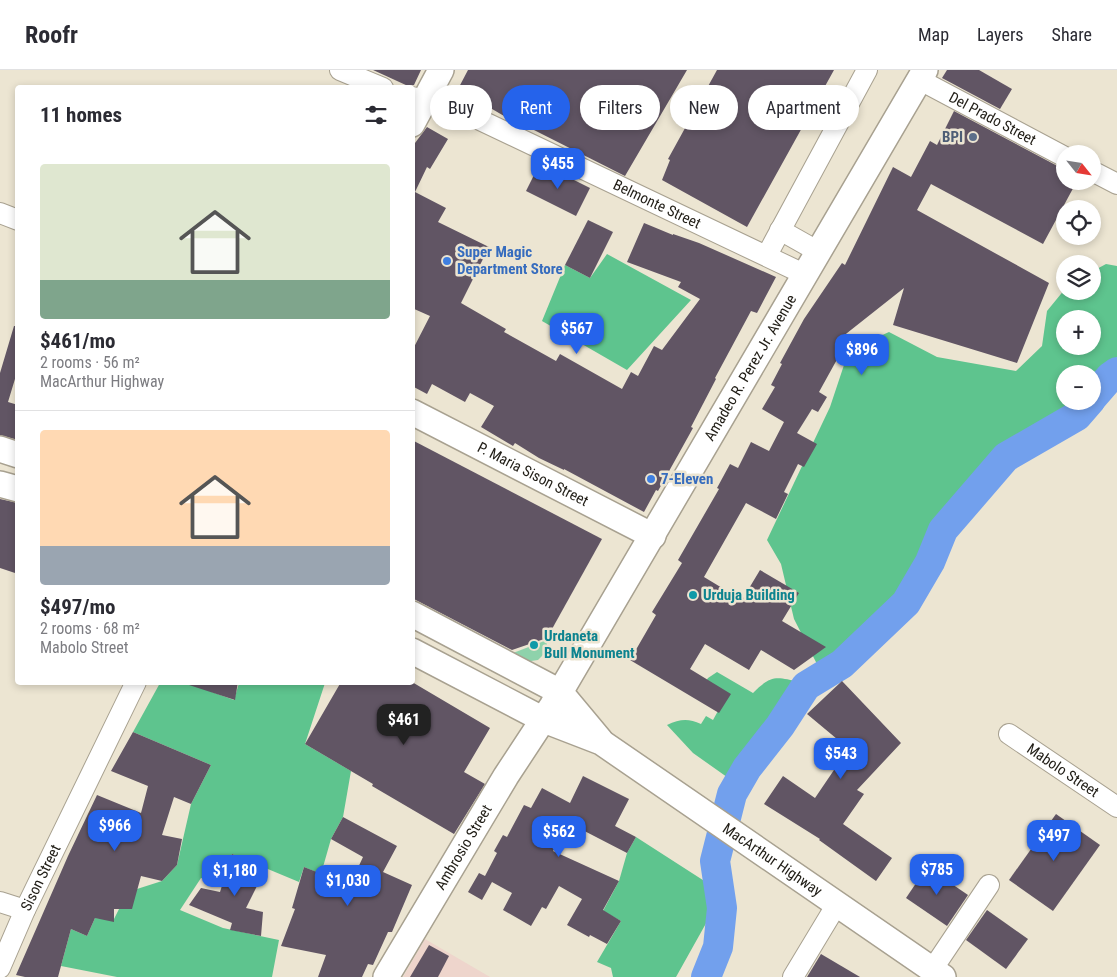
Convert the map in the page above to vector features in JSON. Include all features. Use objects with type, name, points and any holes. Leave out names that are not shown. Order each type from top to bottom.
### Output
[{"type":"main road","points":[[415,111],[418,98],[441,70]]},
{"type":"main road","name":"Amadeo R. Perez Jr. Avenue","points":[[544,720],[923,75]]},
{"type":"main road","name":"P. Maria Sison Street","points":[[415,414],[653,536]]},
{"type":"main road","points":[[0,449],[15,454]]},
{"type":"main road","points":[[0,484],[15,488]]},
{"type":"main road","points":[[576,665],[570,654],[571,643],[628,550],[630,537],[628,522]]},
{"type":"main road","name":"MacArthur Highway","points":[[415,616],[560,692],[601,742]]},
{"type":"main road","name":"MacArthur Highway","points":[[415,653],[544,720],[601,742],[938,973]]},
{"type":"main road","name":"Ambrosio Street","points":[[386,977],[506,776],[544,720]]},
{"type":"street","points":[[340,70],[376,85]]},
{"type":"street","points":[[767,255],[867,70]]},
{"type":"street","name":"Del Prado Street","points":[[923,75],[1056,152]]},
{"type":"street","name":"Belmonte Street","points":[[418,98],[459,110],[806,275]]},
{"type":"street","points":[[1101,176],[1117,184]]},
{"type":"street","points":[[0,213],[15,219]]},
{"type":"street","points":[[780,230],[819,252]]},
{"type":"street","name":"Sison Street","points":[[0,968],[24,910],[135,685]]},
{"type":"street","name":"Mabolo Street","points":[[1009,734],[1117,807]]},
{"type":"street","points":[[938,973],[989,885]]},
{"type":"street","points":[[0,902],[24,910]]},
{"type":"street","points":[[793,977],[837,904]]},
{"type":"shaded area","points":[[425,939],[490,977],[403,977]]},
{"type":"green space","points":[[607,254],[691,300],[627,370],[542,321],[565,265],[590,278]]},
{"type":"green space","points":[[1106,264],[1117,266],[1117,364],[1101,381],[1101,365],[1056,365],[1056,410],[1071,410],[1062,420],[1015,443],[942,525],[934,539],[930,556],[910,588],[887,616],[870,627],[819,668],[794,619],[781,564],[767,540],[830,407],[849,350],[889,332],[937,357],[1016,371],[1042,346],[1047,311],[1056,300],[1101,300],[1101,267]]},
{"type":"green space","points":[[547,640],[547,651],[538,660],[524,662],[513,653]]},
{"type":"green space","points":[[717,672],[753,693],[765,683],[775,678],[800,682],[734,782],[693,753],[667,725],[684,720],[701,724],[706,716],[713,720],[724,700],[702,687],[708,678]]},
{"type":"green space","points":[[159,685],[213,685],[212,692],[234,700],[238,685],[324,685],[305,744],[351,771],[343,817],[331,839],[321,874],[304,867],[299,882],[232,854],[223,885],[201,878],[180,910],[223,928],[279,940],[272,977],[117,977],[61,966],[71,929],[87,936],[95,918],[114,919],[119,909],[137,889],[162,881],[177,865],[191,804],[211,765],[133,732]]},
{"type":"green space","points":[[636,837],[723,893],[676,977],[613,977],[611,968],[597,962],[621,921],[603,911],[619,881],[627,853]]},
{"type":"building","points":[[373,70],[421,70],[414,85],[406,85]]},
{"type":"building","points":[[468,70],[687,70],[678,85],[670,85],[670,99],[660,116],[660,85],[580,85],[580,130],[652,130],[625,176],[534,130],[570,130],[570,85],[502,85],[502,115],[492,109],[492,85],[460,85]]},
{"type":"building","points":[[717,70],[834,70],[826,85],[748,85],[748,130],[801,130],[747,227],[662,180],[670,160],[668,159],[684,130],[738,130],[738,85],[709,85]]},
{"type":"building","points":[[947,70],[979,70],[1012,89],[1000,109],[942,78]]},
{"type":"building","points":[[954,111],[1056,165],[1056,190],[1072,190],[1067,200],[1056,200],[1056,220],[1043,244],[931,184],[917,210],[1049,283],[1017,363],[893,325],[904,288],[837,341],[845,345],[819,392],[827,397],[818,412],[812,409],[797,433],[817,444],[804,467],[798,464],[784,492],[788,494],[776,519],[746,503],[704,577],[742,600],[760,570],[799,593],[782,621],[826,647],[794,670],[761,650],[749,670],[705,644],[690,669],[731,694],[719,713],[630,660],[656,615],[652,612],[682,563],[678,560],[719,489],[717,488],[730,464],[738,468],[751,442],[769,451],[784,422],[762,409],[775,387],[771,385],[782,364],[780,363],[804,319],[842,263],[845,265],[893,167],[911,177],[930,141],[937,145]]},
{"type":"building","points":[[427,127],[448,139],[430,169],[427,167],[415,192],[415,143]]},
{"type":"building","points":[[540,163],[590,188],[576,216],[526,191]]},
{"type":"building","points":[[415,192],[446,208],[438,222],[489,247],[461,303],[506,329],[504,332],[556,361],[560,354],[622,389],[631,372],[638,376],[654,346],[662,350],[700,299],[678,287],[681,282],[627,262],[644,223],[699,243],[776,277],[757,313],[751,311],[715,378],[691,427],[693,428],[658,491],[656,490],[644,512],[564,469],[539,458],[515,443],[513,446],[481,427],[494,406],[470,393],[465,402],[432,384],[427,394],[415,388],[415,345],[430,316],[415,309]]},
{"type":"building","points":[[588,220],[613,232],[590,278],[565,265]]},
{"type":"building","points":[[15,326],[15,379],[8,402],[15,404],[15,439],[0,435],[0,373]]},
{"type":"building","points":[[415,442],[602,539],[547,638],[512,650],[415,600]]},
{"type":"building","points":[[0,499],[15,502],[15,573],[0,568]]},
{"type":"building","points":[[842,681],[901,743],[857,790],[864,794],[843,824],[892,858],[876,881],[820,839],[764,804],[783,776],[815,798],[834,770],[825,763],[843,744],[807,714]]},
{"type":"building","points":[[415,684],[490,728],[464,772],[485,784],[454,834],[305,744],[339,685]]},
{"type":"building","points":[[189,685],[238,685],[235,700]]},
{"type":"building","points":[[133,732],[211,765],[191,804],[174,797],[162,835],[182,839],[177,865],[162,881],[141,876],[132,909],[114,909],[114,922],[95,918],[87,936],[71,929],[58,977],[25,977],[16,975],[97,795],[141,813],[148,786],[111,771]]},
{"type":"building","points":[[583,776],[629,799],[615,826],[636,837],[627,853],[567,822],[553,851],[619,881],[603,910],[621,921],[607,944],[567,925],[582,899],[559,886],[546,909],[542,907],[531,926],[503,910],[512,893],[492,882],[482,900],[468,892],[479,873],[485,876],[497,853],[494,851],[503,835],[507,837],[524,805],[531,808],[542,788],[570,803]]},
{"type":"building","points":[[1056,814],[1100,845],[1053,911],[1009,880]]},
{"type":"building","points":[[343,817],[397,846],[383,872],[412,885],[392,932],[388,932],[373,965],[368,964],[362,977],[318,977],[326,955],[281,946],[295,909],[292,908],[304,867],[350,885],[363,857],[331,839]]},
{"type":"building","points":[[232,854],[266,868],[246,908],[263,912],[261,936],[230,930],[232,923],[189,905],[201,888],[220,892]]},
{"type":"building","points":[[927,867],[968,895],[947,926],[906,898]]},
{"type":"building","points":[[987,910],[1028,939],[1006,969],[966,940]]},
{"type":"building","points":[[429,945],[449,956],[438,977],[410,977]]},
{"type":"building","points":[[821,954],[860,977],[807,977]]},
{"type":"waterway","points":[[1101,388],[1117,372]]},
{"type":"waterway","points":[[706,977],[718,947],[722,908],[715,861],[732,794],[747,768],[780,726],[806,686],[842,664],[906,603],[930,562],[943,530],[1006,457],[1077,416],[1082,410]]},
{"type":"place","name":"BPI","points":[[973,137]]},
{"type":"place","name":"Super Magic Department Store","points":[[447,261]]},
{"type":"place","name":"7-Eleven","points":[[651,479]]},
{"type":"place","name":"Urduja Building","points":[[693,595]]},
{"type":"place","name":"Urdaneta Bull Monument","points":[[534,645]]}]
